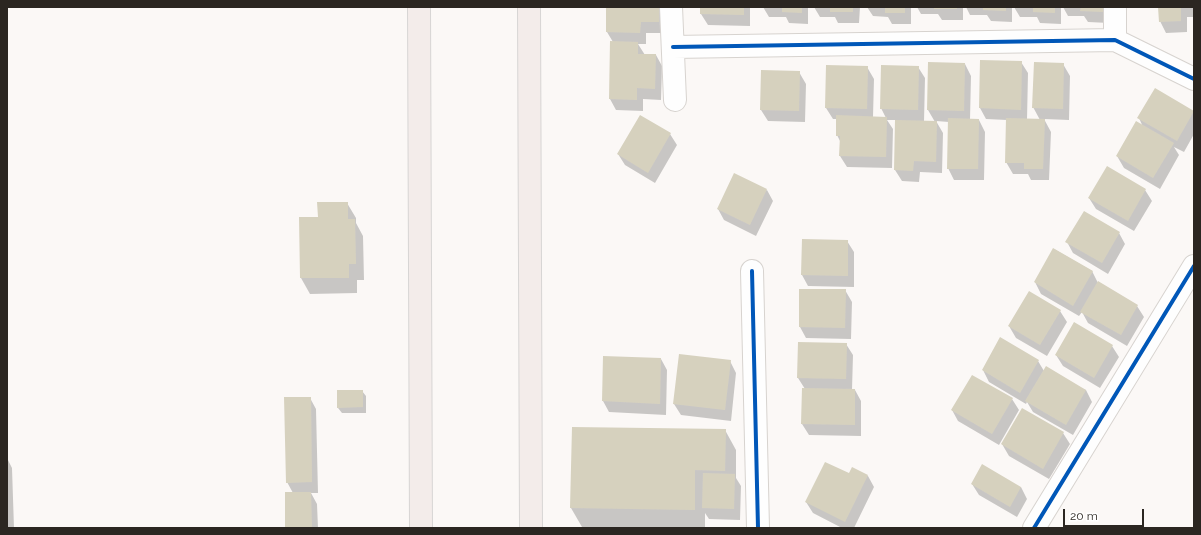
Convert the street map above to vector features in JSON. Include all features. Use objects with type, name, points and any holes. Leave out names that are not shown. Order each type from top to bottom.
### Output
[{"type":"highway","points":[[419,7],[421,528]]},
{"type":"highway","points":[[529,7],[531,528]]},
{"type":"street","points":[[671,7],[675,100]]},
{"type":"street","points":[[1115,7],[1115,40]]},
{"type":"street","points":[[673,47],[1115,40],[1194,79]]},
{"type":"street","points":[[1034,528],[1194,266]]},
{"type":"street","points":[[752,271],[758,528]]},
{"type":"building","points":[[606,7],[659,7],[659,22],[641,22],[640,33],[606,32]]},
{"type":"building","points":[[700,7],[744,7],[744,15],[700,14]]},
{"type":"building","points":[[782,7],[802,7],[802,13],[782,12]]},
{"type":"building","points":[[830,7],[853,7],[853,12],[830,12]]},
{"type":"building","points":[[885,7],[905,7],[905,13],[885,13]]},
{"type":"building","points":[[934,7],[957,7],[957,9],[934,9]]},
{"type":"building","points":[[983,7],[1006,7],[1006,11],[983,10]]},
{"type":"building","points":[[1033,7],[1055,7],[1055,13],[1033,12]]},
{"type":"building","points":[[1081,7],[1103,7],[1103,12],[1080,11]]},
{"type":"building","points":[[1158,7],[1181,7],[1181,21],[1159,22]]},
{"type":"building","points":[[610,41],[638,42],[638,54],[656,54],[655,89],[637,88],[637,100],[609,99]]},
{"type":"building","points":[[980,60],[1022,61],[1021,110],[979,108]]},
{"type":"building","points":[[928,62],[965,63],[964,111],[927,110]]},
{"type":"building","points":[[1034,62],[1064,63],[1063,109],[1032,108]]},
{"type":"building","points":[[826,65],[868,66],[867,109],[825,108]]},
{"type":"building","points":[[881,65],[919,66],[918,110],[880,109]]},
{"type":"building","points":[[761,70],[800,71],[799,111],[760,110]]},
{"type":"building","points":[[1155,88],[1194,111],[1177,141],[1137,118]]},
{"type":"building","points":[[640,115],[671,133],[648,173],[617,154]]},
{"type":"building","points":[[836,115],[887,117],[886,157],[839,156],[840,136],[836,136]]},
{"type":"building","points":[[948,118],[979,119],[978,169],[947,169]]},
{"type":"building","points":[[1006,118],[1045,119],[1043,169],[1024,169],[1024,163],[1005,163]]},
{"type":"building","points":[[895,120],[937,121],[936,162],[914,161],[913,171],[894,170]]},
{"type":"building","points":[[1136,121],[1174,143],[1153,178],[1116,156]]},
{"type":"building","points":[[1107,166],[1146,189],[1128,221],[1088,198]]},
{"type":"building","points":[[734,173],[767,189],[750,225],[717,209]]},
{"type":"building","points":[[317,202],[348,202],[348,219],[355,219],[356,264],[349,264],[349,278],[300,278],[299,217],[318,217]]},
{"type":"building","points":[[1084,211],[1120,232],[1102,263],[1065,242]]},
{"type":"building","points":[[802,239],[848,240],[848,276],[801,275]]},
{"type":"building","points":[[1053,248],[1093,271],[1073,306],[1034,282]]},
{"type":"building","points":[[1098,281],[1138,305],[1121,335],[1080,312]]},
{"type":"building","points":[[799,289],[846,289],[845,328],[799,327]]},
{"type":"building","points":[[1029,291],[1061,310],[1040,345],[1008,326]]},
{"type":"building","points":[[1074,322],[1113,345],[1094,378],[1055,355]]},
{"type":"building","points":[[1000,337],[1039,360],[1020,393],[982,370]]},
{"type":"building","points":[[798,342],[847,343],[846,379],[797,378]]},
{"type":"building","points":[[679,354],[731,360],[725,410],[673,404]]},
{"type":"building","points":[[603,356],[661,358],[660,404],[602,401]]},
{"type":"building","points":[[1046,366],[1086,390],[1066,425],[1025,401]]},
{"type":"building","points":[[972,375],[1013,398],[992,434],[951,410]]},
{"type":"building","points":[[802,388],[855,389],[855,425],[801,424]]},
{"type":"building","points":[[337,390],[363,390],[363,407],[337,408]]},
{"type":"building","points":[[284,397],[311,397],[312,482],[286,483]]},
{"type":"building","points":[[1022,408],[1064,432],[1043,469],[1001,444]]},
{"type":"building","points":[[572,427],[726,429],[725,471],[695,470],[695,510],[570,508]]},
{"type":"building","points":[[825,462],[849,473],[852,467],[868,475],[845,522],[805,502]]},
{"type":"building","points":[[982,464],[1021,487],[1010,507],[971,484]]},
{"type":"building","points":[[703,473],[735,474],[734,509],[702,508]]},
{"type":"building","points":[[285,492],[311,492],[312,528],[285,528]]},
{"type":"cycle path","points":[[673,47],[1115,40],[1194,79]]},
{"type":"cycle path","points":[[1034,528],[1194,266]]},
{"type":"cycle path","points":[[752,271],[758,528]]}]
